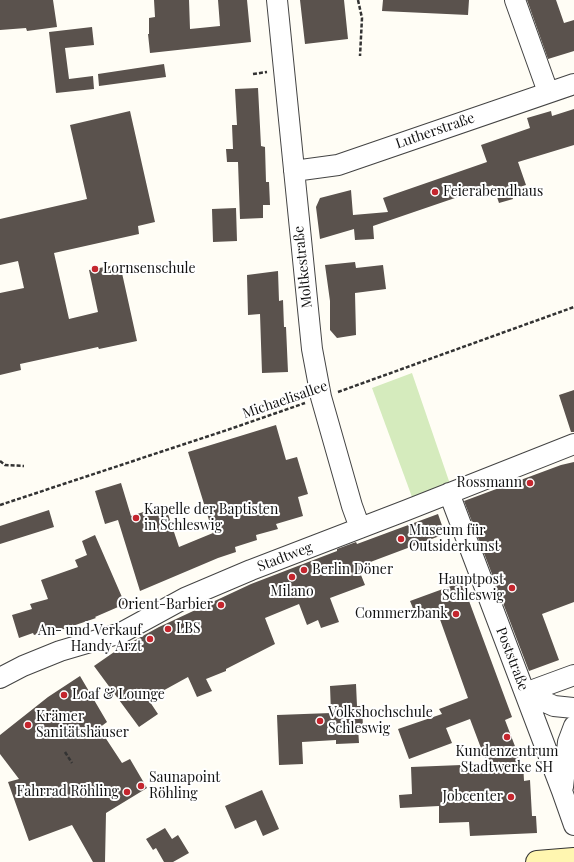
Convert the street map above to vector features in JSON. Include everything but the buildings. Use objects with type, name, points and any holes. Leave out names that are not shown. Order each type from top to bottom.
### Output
[{"type":"street","name":"Moltkestraße","points":[[277,0],[312,349],[321,397],[352,506],[360,528]]},
{"type":"street","points":[[515,0],[548,92]]},
{"type":"street","name":"Lutherstraße","points":[[294,171],[338,165],[574,84]]},
{"type":"street","name":"Stadtweg","points":[[0,678],[23,666],[60,651],[121,633],[192,595],[251,570],[574,444]]},
{"type":"street","name":"Poststraße","points":[[449,494],[574,825]]},
{"type":"street","points":[[525,694],[574,675]]},
{"type":"street","points":[[525,694],[554,706],[574,708]]},
{"type":"street","points":[[562,791],[568,742],[574,726]]},
{"type":"street","points":[[537,862],[574,859]]},
{"type":"path","points":[[358,0],[362,18],[360,56]]},
{"type":"path","points":[[253,74],[270,71]]},
{"type":"path","name":"Michaelisallee","points":[[0,505],[233,428],[574,307]]},
{"type":"path","points":[[0,461],[5,465],[24,466]]},
{"type":"path","points":[[66,752],[72,763]]},
{"type":"green space","points":[[412,373],[450,484],[412,497],[372,388]]},
{"type":"place","name":"Feierabendhaus","points":[[435,192]]},
{"type":"place","name":"Lornsenschule","points":[[95,269]]},
{"type":"place","name":"Rossmann","points":[[530,483]]},
{"type":"place","name":"Kapelle der Baptisten in Schleswig","points":[[136,518]]},
{"type":"place","name":"Museum für Outsiderkunst","points":[[401,539]]},
{"type":"place","name":"Berlin Döner","points":[[304,570]]},
{"type":"place","name":"Milano","points":[[292,577]]},
{"type":"place","name":"Hauptpost Schleswig","points":[[512,588]]},
{"type":"place","name":"Orient-Barbier","points":[[221,605]]},
{"type":"place","name":"Commerzbank","points":[[456,614]]},
{"type":"place","name":"LBS","points":[[168,629]]},
{"type":"place","name":"An- und Verkauf Handy Arzt","points":[[150,639]]},
{"type":"place","name":"Loaf & Lounge","points":[[64,695]]},
{"type":"place","name":"Volkshochschule Schleswig","points":[[320,721]]},
{"type":"place","name":"Krämer Sanitätshäuser","points":[[28,725]]},
{"type":"place","name":"Kundenzentrum Stadtwerke SH","points":[[507,737]]},
{"type":"place","name":"Saunapoint Röhling","points":[[141,786]]},
{"type":"place","name":"Fahrrad Röhling","points":[[127,792]]},
{"type":"place","name":"Jobcenter","points":[[511,797]]}]
